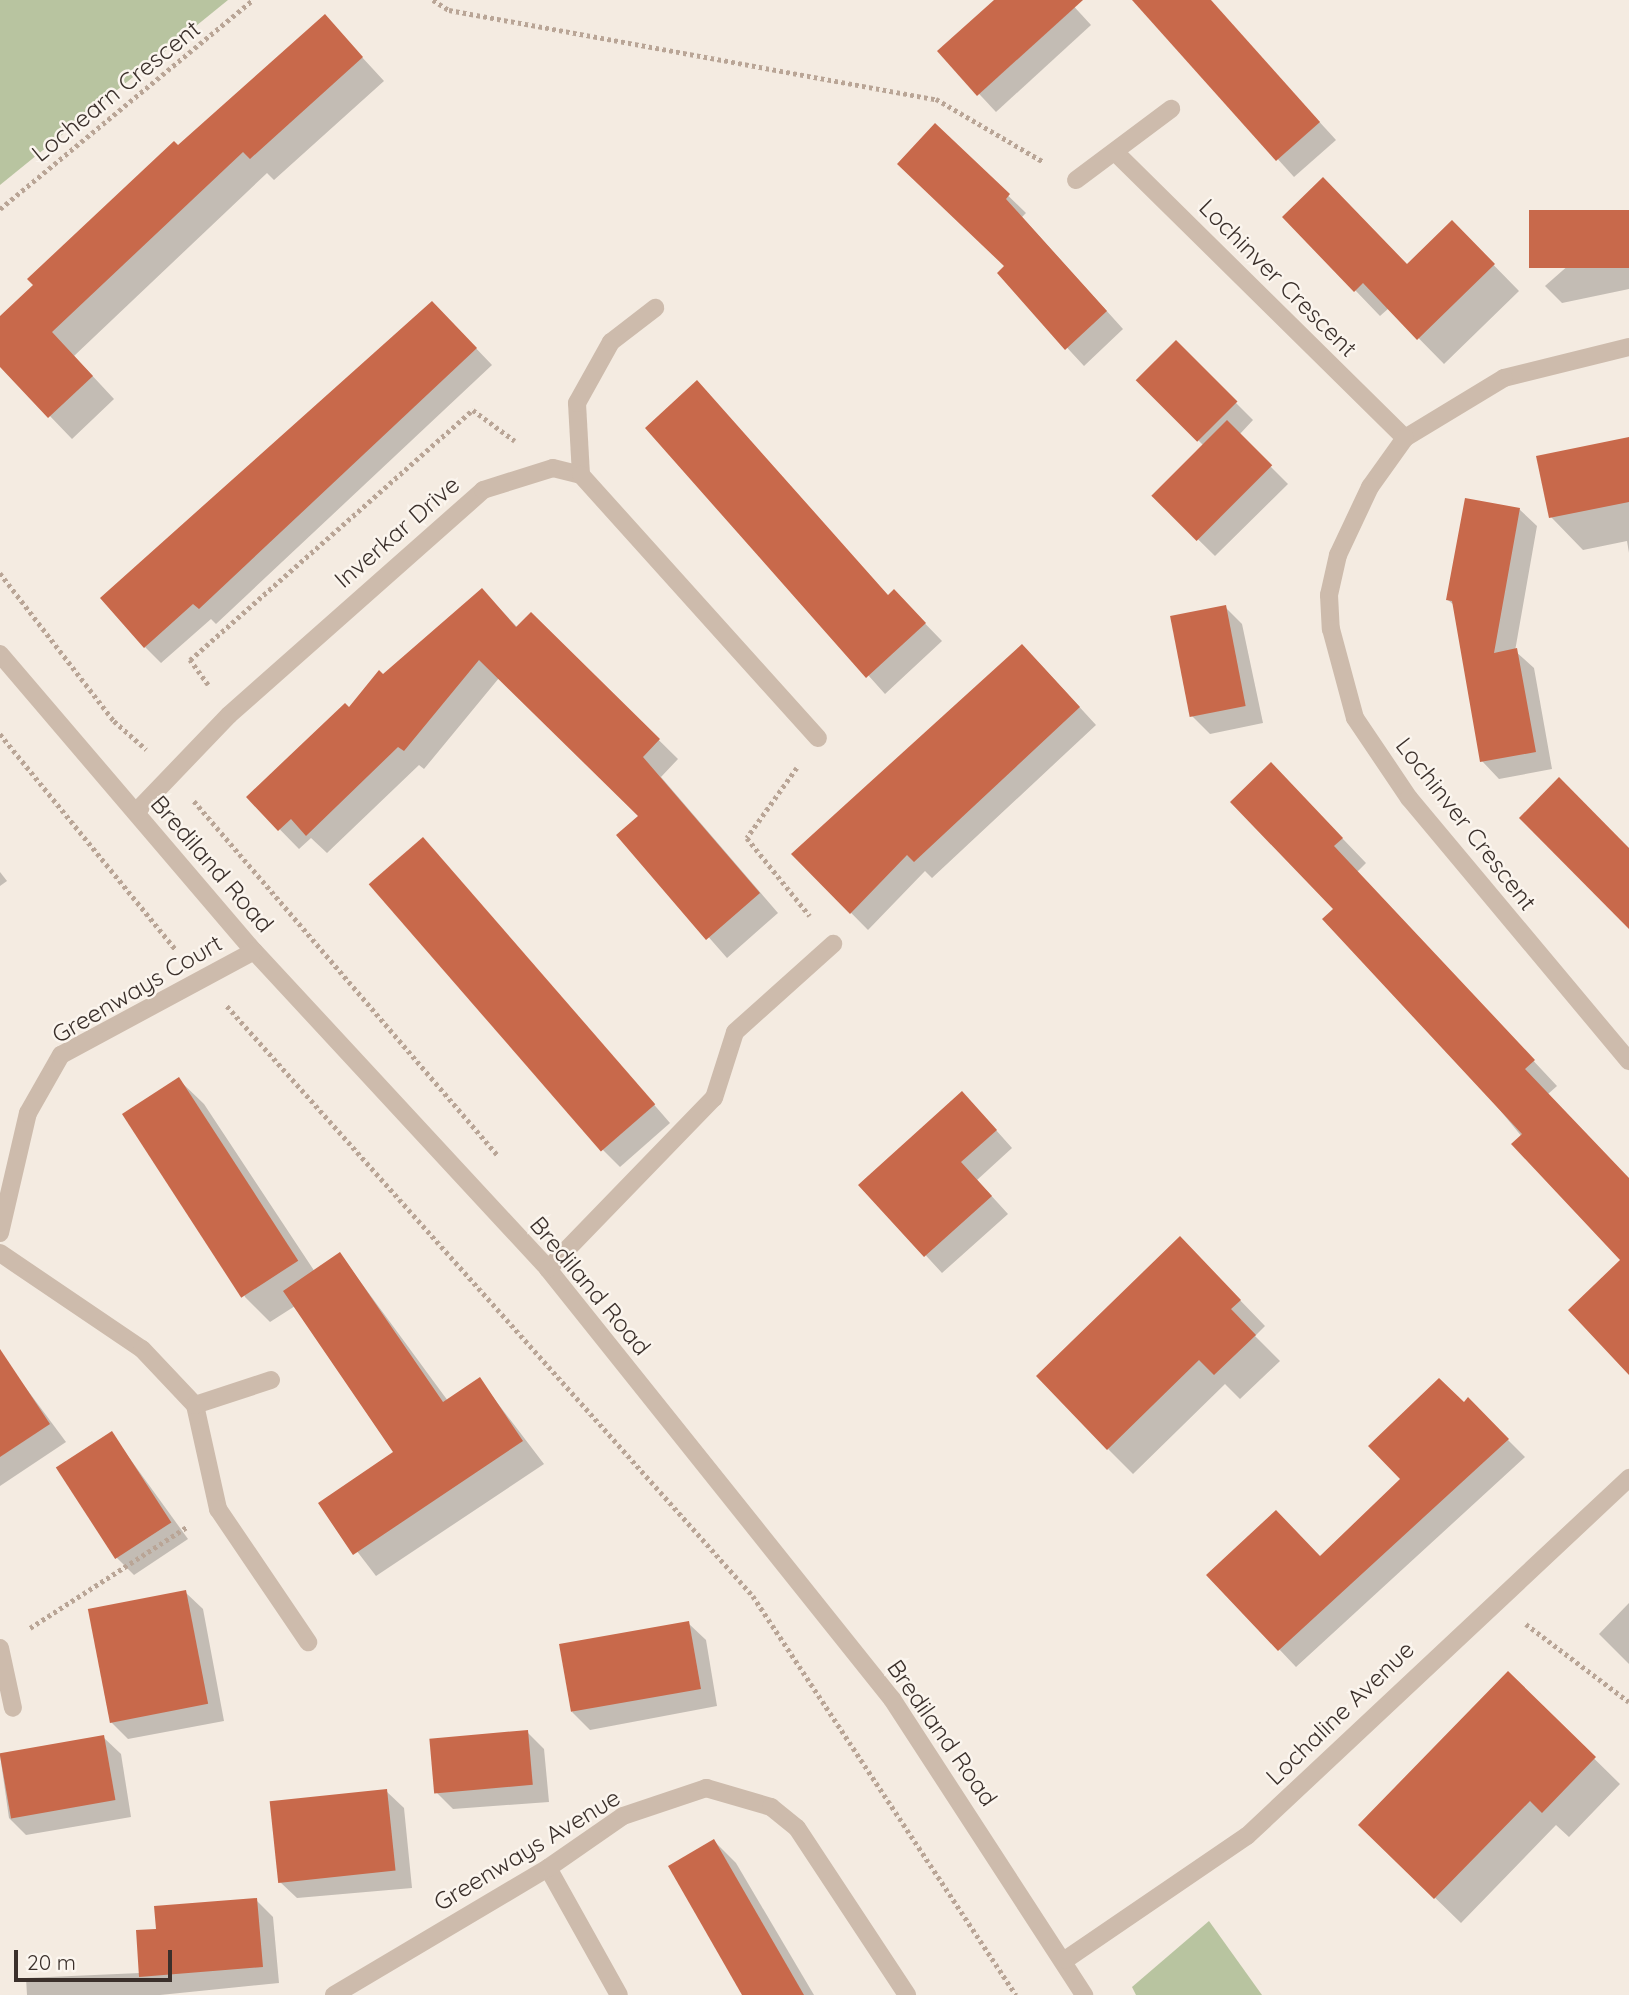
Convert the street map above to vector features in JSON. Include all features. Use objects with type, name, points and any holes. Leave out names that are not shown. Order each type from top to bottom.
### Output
[{"type":"street","points":[[1076,180],[1116,153],[1171,109]]},
{"type":"street","name":"Lochinver Crescent","points":[[1116,153],[1405,438]]},
{"type":"street","points":[[581,475],[577,402],[611,342],[655,308]]},
{"type":"street","name":"Lochinver Crescent","points":[[1629,347],[1504,378],[1405,438],[1370,487],[1338,555],[1329,595],[1331,629],[1355,718],[1409,798],[1629,1061]]},
{"type":"street","points":[[553,468],[581,475],[818,738]]},
{"type":"street","name":"Inverkar Drive","points":[[135,812],[229,715],[483,490],[553,468]]},
{"type":"street","name":"Brediland Road","points":[[0,654],[254,951],[548,1269],[892,1699],[1065,1960],[1084,1995]]},
{"type":"street","points":[[548,1269],[714,1098],[735,1032],[833,943]]},
{"type":"street","name":"Greenways Court","points":[[0,1233],[28,1113],[61,1055],[254,951]]},
{"type":"street","points":[[0,1252],[142,1349],[195,1405],[218,1509],[308,1642]]},
{"type":"street","points":[[195,1405],[271,1380]]},
{"type":"street","name":"Lochaline Avenue","points":[[1065,1960],[1247,1836],[1494,1600],[1629,1478]]},
{"type":"street","points":[[0,1648],[13,1708]]},
{"type":"street","name":"Greenways Avenue","points":[[334,1995],[548,1868],[623,1816],[706,1787],[771,1807],[819,1855],[907,1995]]},
{"type":"street","points":[[548,1868],[619,1995]]},
{"type":"path","name":"Lochearn Crescent","points":[[0,209],[253,0]]},
{"type":"path","points":[[433,0],[449,10],[936,99],[1076,180]]},
{"type":"path","points":[[229,715],[190,660],[473,410],[553,468]]},
{"type":"path","points":[[0,573],[114,722],[174,773],[207,820],[502,1160]]},
{"type":"path","points":[[0,734],[200,978],[275,1054],[753,1596],[1016,1995]]},
{"type":"path","points":[[818,738],[747,838],[833,943]]},
{"type":"path","points":[[0,1648],[218,1509]]},
{"type":"path","points":[[1494,1600],[1629,1702]]},
{"type":"green space","points":[[0,0],[228,0],[0,185]]},
{"type":"green space","points":[[1209,1921],[1262,1995],[1136,1995],[1132,1987]]},
{"type":"building","points":[[994,0],[1083,0],[977,96],[937,51]]},
{"type":"building","points":[[1132,0],[1211,0],[1320,122],[1276,161]]},
{"type":"building","points":[[325,14],[363,57],[250,159],[243,152],[52,332],[93,376],[48,418],[0,367],[0,316],[33,285],[27,279],[174,141],[178,145]]},
{"type":"building","points":[[935,123],[1010,194],[1006,199],[1107,311],[1065,350],[997,273],[1004,266],[897,164]]},
{"type":"building","points":[[1323,177],[1407,264],[1452,220],[1495,264],[1417,340],[1363,283],[1354,292],[1282,217]]},
{"type":"building","points":[[1529,210],[1629,210],[1629,268],[1529,268]]},
{"type":"building","points":[[432,301],[477,348],[199,609],[193,604],[144,648],[100,598]]},
{"type":"building","points":[[1176,340],[1238,402],[1197,442],[1136,380]]},
{"type":"building","points":[[697,380],[888,595],[894,589],[926,623],[866,678],[645,428]]},
{"type":"building","points":[[1227,420],[1272,465],[1197,541],[1151,496]]},
{"type":"building","points":[[1629,437],[1629,502],[1549,518],[1536,456]]},
{"type":"building","points":[[1465,498],[1520,508],[1494,653],[1517,648],[1536,752],[1480,762],[1452,601],[1446,600]]},
{"type":"building","points":[[482,588],[516,627],[531,612],[660,739],[643,757],[760,893],[706,940],[616,835],[638,816],[479,660],[404,751],[398,747],[306,836],[291,819],[278,831],[246,797],[345,703],[349,707],[379,670],[383,674]]},
{"type":"building","points":[[1226,605],[1246,706],[1190,717],[1170,616]]},
{"type":"building","points":[[1022,644],[1080,707],[914,862],[907,855],[850,914],[791,854]]},
{"type":"building","points":[[1271,762],[1343,838],[1334,846],[1535,1060],[1525,1069],[1629,1178],[1629,1375],[1568,1310],[1620,1260],[1511,1144],[1522,1134],[1322,919],[1333,909],[1230,802]]},
{"type":"building","points":[[1559,777],[1629,848],[1629,929],[1519,818]]},
{"type":"building","points":[[423,837],[655,1104],[601,1151],[369,884]]},
{"type":"building","points":[[179,1077],[298,1261],[241,1298],[122,1114]]},
{"type":"building","points":[[962,1091],[997,1130],[961,1162],[992,1196],[924,1257],[858,1185]]},
{"type":"building","points":[[1180,1236],[1241,1300],[1231,1309],[1256,1335],[1214,1375],[1199,1360],[1107,1450],[1036,1376]]},
{"type":"building","points":[[340,1252],[443,1402],[480,1377],[523,1441],[353,1555],[318,1503],[393,1452],[283,1291]]},
{"type":"building","points":[[0,1349],[50,1424],[0,1457]]},
{"type":"building","points":[[1439,1378],[1464,1402],[1468,1397],[1509,1439],[1278,1651],[1206,1575],[1276,1510],[1320,1556],[1400,1479],[1368,1446]]},
{"type":"building","points":[[112,1431],[171,1522],[115,1559],[56,1467]]},
{"type":"building","points":[[186,1590],[208,1704],[110,1723],[88,1609]]},
{"type":"building","points":[[689,1621],[701,1689],[571,1712],[559,1644]]},
{"type":"building","points":[[1508,1671],[1596,1757],[1542,1813],[1530,1801],[1434,1899],[1358,1825]]},
{"type":"building","points":[[528,1730],[533,1785],[434,1793],[429,1739]]},
{"type":"building","points":[[104,1735],[115,1800],[11,1818],[0,1753]]},
{"type":"building","points":[[387,1789],[396,1871],[278,1883],[270,1801]]},
{"type":"building","points":[[714,1839],[804,1995],[742,1995],[668,1866]]},
{"type":"building","points":[[257,1898],[263,1967],[139,1977],[136,1930],[156,1929],[154,1906]]}]
